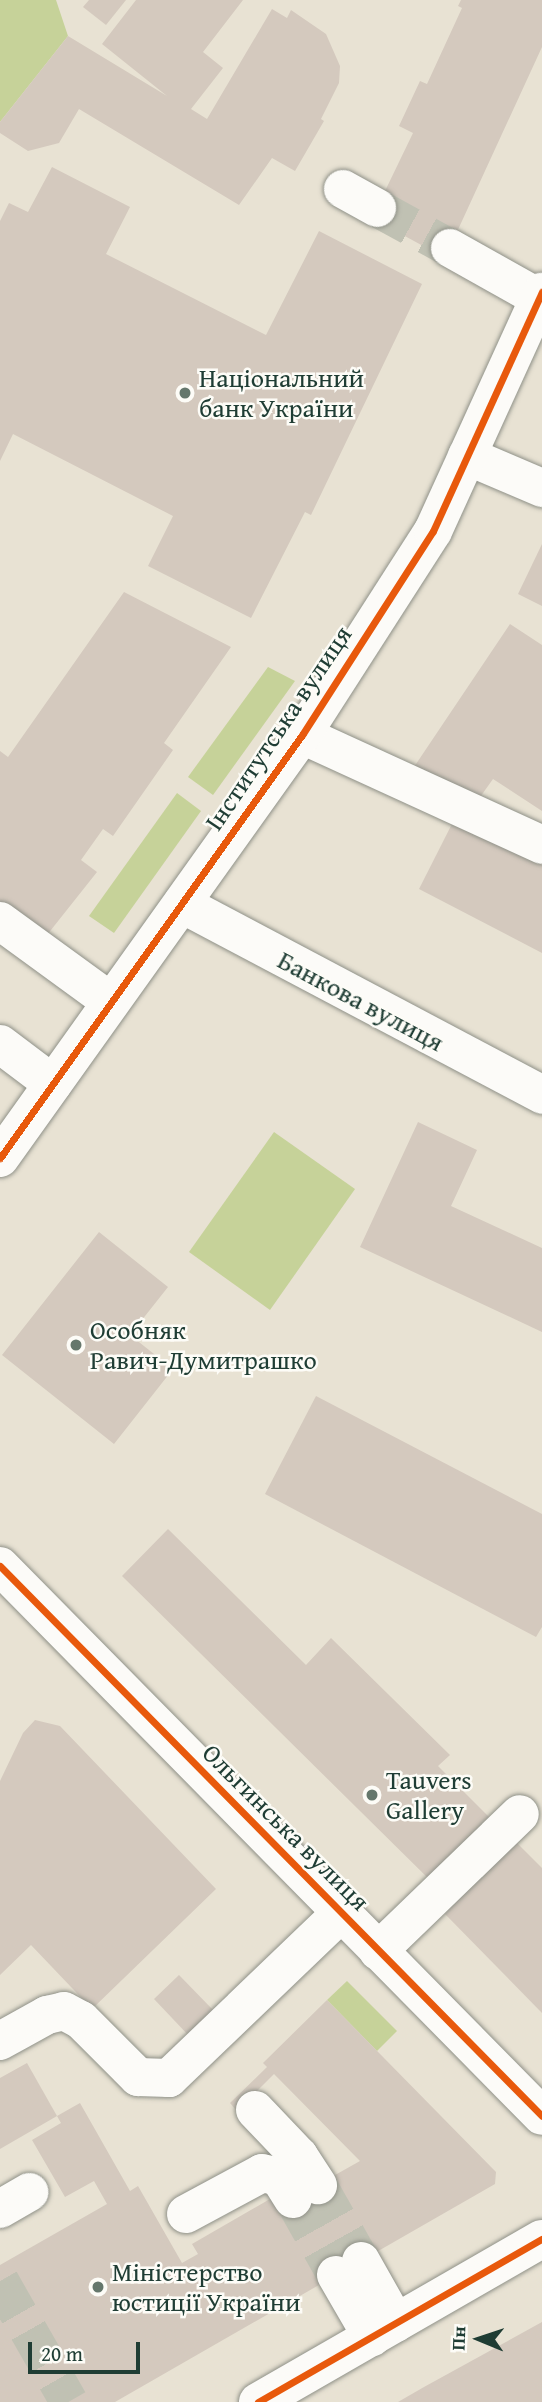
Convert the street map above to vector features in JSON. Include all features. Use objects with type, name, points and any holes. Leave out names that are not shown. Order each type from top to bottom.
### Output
[{"type":"street","points":[[343,189],[377,208]]},
{"type":"street","points":[[450,248],[541,295]]},
{"type":"street","name":"Інститутська вулиця","points":[[0,1158],[302,735],[433,531],[467,456],[528,361],[541,295]]},
{"type":"street","points":[[467,456],[542,488]]},
{"type":"street","points":[[302,735],[542,845]]},
{"type":"street","name":"Банкова вулиця","points":[[182,904],[542,1095]]},
{"type":"street","points":[[0,921],[111,1002]]},
{"type":"street","points":[[0,1044],[53,1084]]},
{"type":"street","name":"Ольгинська вулиця","points":[[0,1566],[542,2116]]},
{"type":"street","points":[[378,1951],[520,1814]]},
{"type":"street","points":[[0,2041],[47,2015],[64,2011],[81,2020],[138,2077],[169,2078],[341,1913]]},
{"type":"street","points":[[186,2214],[262,2173],[279,2177],[305,2192],[299,2156],[255,2110]]},
{"type":"street","points":[[258,2402],[542,2239]]},
{"type":"street","points":[[348,2268],[384,2330]]},
{"type":"green space","points":[[0,0],[56,0],[68,36],[0,122]]},
{"type":"green space","points":[[268,667],[295,681],[213,795],[188,777]]},
{"type":"green space","points":[[177,793],[201,811],[114,933],[89,916]]},
{"type":"green space","points":[[274,1132],[355,1189],[270,1310],[189,1252]]},
{"type":"green space","points":[[347,1981],[397,2031],[377,2051],[327,2000]]},
{"type":"building","points":[[89,0],[126,0],[106,25],[83,7]]},
{"type":"building","points":[[136,0],[243,0],[203,52],[223,68],[191,109],[207,119],[272,9],[287,18],[291,10],[326,34],[340,66],[339,83],[321,119],[324,121],[295,171],[272,158],[239,205],[79,109],[59,143],[28,151],[0,133],[0,122],[68,36],[167,96],[102,44]]},
{"type":"building","points":[[461,0],[542,0],[542,47],[445,258],[372,218],[413,133],[399,126],[420,81],[427,84],[462,8],[458,6]]},
{"type":"building","name":"Національний банк України","points":[[52,167],[130,207],[106,254],[266,335],[319,231],[422,284],[311,515],[305,512],[251,618],[148,566],[173,516],[13,434],[0,461],[0,221],[9,203],[28,212]]},
{"type":"building","points":[[542,544],[542,606],[518,594]]},
{"type":"building","points":[[124,592],[231,647],[164,743],[173,750],[113,836],[103,829],[81,860],[97,872],[47,935],[0,901],[0,751],[8,757]]},
{"type":"building","points":[[510,624],[542,645],[542,811],[493,779],[473,807],[414,767]]},
{"type":"building","points":[[458,812],[542,856],[542,953],[419,889]]},
{"type":"building","points":[[418,1122],[477,1150],[451,1206],[542,1248],[542,1332],[360,1247]]},
{"type":"building","name":"Особняк Равич-Думитрашко","points":[[99,1232],[168,1287],[130,1335],[173,1369],[114,1444],[2,1355]]},
{"type":"building","points":[[316,1396],[542,1514],[542,1627],[536,1637],[265,1494]]},
{"type":"building","points":[[168,1529],[306,1665],[331,1638],[450,1755],[438,1766],[497,1825],[436,1886],[122,1576]]},
{"type":"building","points":[[35,1720],[60,1726],[216,1889],[92,2009],[31,1945],[0,1975],[0,1781],[23,1733]]},
{"type":"building","points":[[512,1838],[542,1868],[542,2013],[445,1914]]},
{"type":"building","points":[[179,1975],[215,2012],[190,2037],[154,1999]]},
{"type":"building","points":[[327,2000],[496,2172],[495,2184],[115,2402],[0,2402],[0,2265],[107,2204],[94,2181],[65,2197],[32,2140],[61,2123],[57,2116],[80,2103],[130,2191],[138,2186],[182,2263],[198,2254],[192,2244],[282,2192],[287,2202],[360,2161],[274,2074],[237,2111],[230,2103],[267,2067],[263,2063]]},
{"type":"building","points":[[27,2063],[57,2116],[0,2149],[0,2078]]},
{"type":"building","points":[[542,2322],[542,2402],[398,2402],[424,2387]]},
{"type":"tunnel","points":[[377,208],[450,248]]},
{"type":"tunnel","points":[[318,2185],[361,2261]]},
{"type":"tunnel","points":[[293,2199],[336,2275]]},
{"type":"tunnel","points":[[0,2281],[69,2402]]},
{"type":"cycle path","points":[[0,1158],[302,735],[433,531],[542,292]]},
{"type":"cycle path","points":[[0,1566],[542,2116]]},
{"type":"cycle path","points":[[258,2402],[542,2239]]},
{"type":"place","name":"Національний банк України","points":[[185,393]]},
{"type":"place","name":"Особняк Равич-Думитрашко","points":[[76,1345]]},
{"type":"place","name":"Tauvers Gallery","points":[[372,1795]]},
{"type":"place","name":"Міністерство юстиції України","points":[[98,2287]]}]
